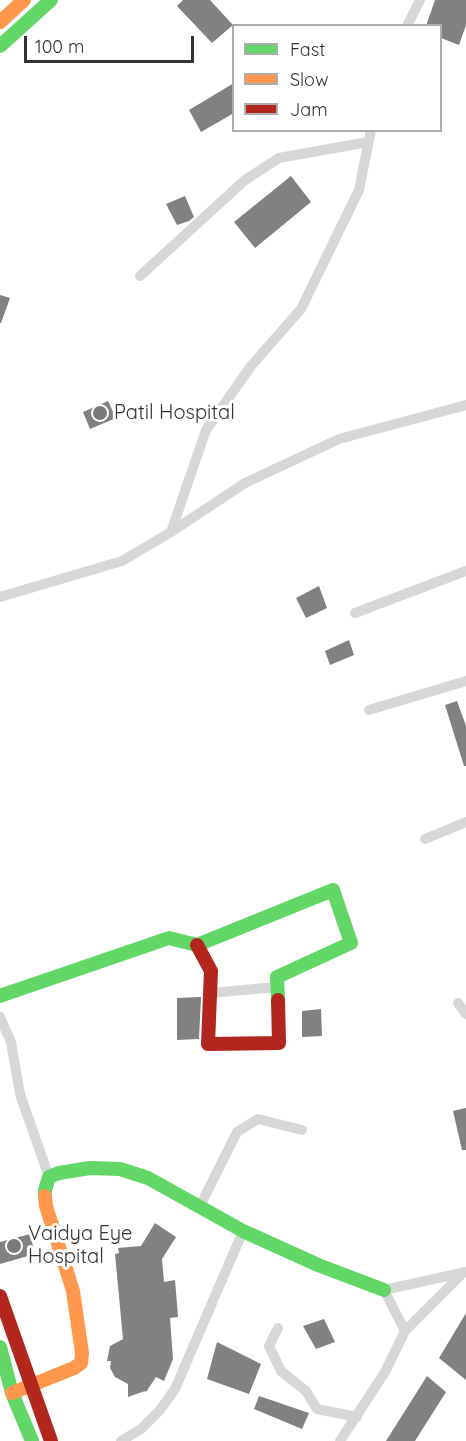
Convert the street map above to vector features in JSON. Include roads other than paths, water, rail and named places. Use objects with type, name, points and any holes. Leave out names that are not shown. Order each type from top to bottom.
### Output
[{"type":"street","points":[[0,22],[24,0]]},
{"type":"street","points":[[0,46],[51,0]]},
{"type":"street","points":[[408,24],[420,0]]},
{"type":"street","points":[[171,532],[206,430],[251,366],[301,309],[359,190],[370,132]]},
{"type":"street","points":[[140,276],[245,180],[279,158],[368,142]]},
{"type":"street","points":[[0,597],[122,561],[245,483],[339,438],[466,405]]},
{"type":"street","points":[[355,613],[466,571]]},
{"type":"street","points":[[369,710],[466,681]]},
{"type":"street","points":[[425,839],[466,822]]},
{"type":"street","points":[[0,996],[169,938],[196,945],[333,890],[351,943],[277,977],[279,1043],[208,1044],[211,971],[196,945]]},
{"type":"street","points":[[210,993],[277,987]]},
{"type":"street","points":[[458,1003],[466,1014]]},
{"type":"street","points":[[0,1017],[10,1042],[20,1094],[49,1177],[45,1190],[46,1206],[73,1290],[82,1353],[81,1363],[74,1368],[12,1393]]},
{"type":"street","points":[[199,1208],[237,1132],[258,1119],[302,1130]]},
{"type":"street","points":[[49,1177],[90,1168],[120,1169],[148,1178],[243,1231],[384,1290],[465,1273]]},
{"type":"street","points":[[121,1441],[141,1429],[160,1410],[175,1389],[243,1231]]},
{"type":"street","points":[[340,1441],[385,1372],[405,1331],[465,1273]]},
{"type":"street","points":[[384,1290],[405,1331]]},
{"type":"street","points":[[0,1296],[51,1441]]},
{"type":"street","points":[[278,1328],[269,1346],[281,1371],[306,1391],[317,1409],[357,1417]]},
{"type":"street","points":[[0,1347],[12,1393],[32,1441]]},
{"type":"place","name":"Patil Hospital","points":[[100,413]]},
{"type":"place","name":"Vaidya Eye Hospital","points":[[14,1246]]}]
